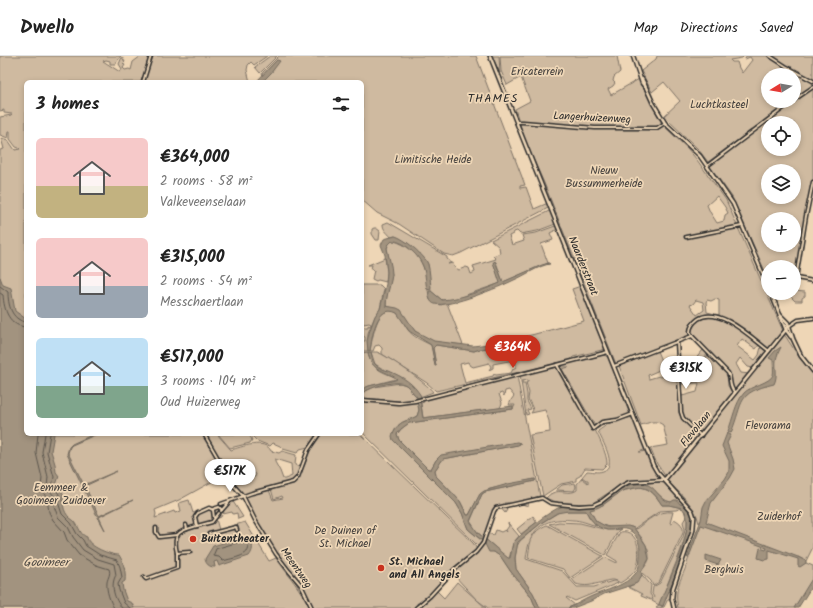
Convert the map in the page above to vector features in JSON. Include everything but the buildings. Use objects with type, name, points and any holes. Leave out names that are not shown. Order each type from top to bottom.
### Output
[{"type":"street","points":[[144,80],[151,56]]},
{"type":"street","name":"Naarderstraat","points":[[490,56],[634,414],[653,465],[663,480],[692,511],[694,518],[693,530],[673,588],[672,599],[674,608]]},
{"type":"street","points":[[633,56],[646,88],[659,114],[666,123],[693,148],[733,204],[761,270]]},
{"type":"street","points":[[770,56],[813,82]]},
{"type":"street","points":[[801,96],[813,87]]},
{"type":"street","points":[[707,166],[785,108]]},
{"type":"street","name":"Langerhuizenweg","points":[[517,122],[595,128],[657,128],[666,123]]},
{"type":"street","points":[[813,182],[796,277],[797,279],[813,281]]},
{"type":"street","points":[[686,237],[742,226]]},
{"type":"street","points":[[774,300],[786,330],[793,338]]},
{"type":"street","points":[[735,393],[730,386],[730,376],[728,373],[692,336],[690,332],[692,325],[704,316],[712,315],[731,323],[769,351]]},
{"type":"street","points":[[780,315],[788,323],[801,356],[813,371]]},
{"type":"street","points":[[788,326],[798,320],[813,318]]},
{"type":"street","points":[[784,324],[788,326]]},
{"type":"street","name":"Flevolaan","points":[[663,480],[701,436],[788,326]]},
{"type":"street","points":[[786,330],[790,331]]},
{"type":"street","points":[[614,366],[692,336]]},
{"type":"street","points":[[677,342],[681,412],[683,418],[701,436]]},
{"type":"street","points":[[364,400],[399,403],[415,401],[608,352]]},
{"type":"street","points":[[557,365],[593,429],[602,422],[617,420],[634,414]]},
{"type":"street","name":"Meentweg","points":[[205,436],[234,486],[243,496],[255,520],[276,554],[301,585],[312,608]]},
{"type":"street","points":[[221,504],[243,496],[293,482],[298,477],[308,450],[318,436]]},
{"type":"street","points":[[416,608],[430,596],[454,570],[476,552],[485,537],[494,511],[498,507],[542,498],[550,503],[579,506],[593,505],[602,501],[620,487],[630,482],[663,480]]},
{"type":"street","points":[[144,577],[146,579],[177,568],[175,543],[180,531],[212,522],[230,501]]},
{"type":"street","points":[[197,526],[195,517],[196,514],[210,508],[213,509],[219,507],[221,511]]},
{"type":"street","points":[[213,509],[214,518]]},
{"type":"street","points":[[186,525],[187,529]]},
{"type":"street","points":[[209,534],[236,527],[237,530]]},
{"type":"street","points":[[156,528],[156,532],[159,537],[178,534]]},
{"type":"street","points":[[177,553],[190,552]]},
{"type":"green space","name":"Eemmeer & Gooimeer Zuidoever","points":[[0,56],[121,56],[115,64],[110,64],[110,61],[106,60],[103,61],[120,72],[122,69],[119,64],[122,57],[125,62],[123,64],[125,65],[123,68],[125,70],[131,70],[133,62],[141,56],[267,56],[254,65],[251,62],[248,65],[247,70],[250,80],[24,80],[24,436],[204,436],[226,474],[179,500],[155,510],[155,518],[174,511],[175,513],[181,511],[179,503],[189,500],[193,513],[210,507],[221,510],[218,512],[222,515],[221,517],[216,519],[219,530],[245,522],[269,561],[276,558],[310,608],[0,608],[0,150],[4,149],[1,138],[8,140],[15,150],[20,149],[16,147],[10,139],[10,131],[8,138],[0,135],[0,117],[12,114],[4,113],[4,110],[0,111]]},
{"type":"green space","points":[[270,56],[277,56],[260,73],[255,67]]},
{"type":"green space","name":"Limitische Heide","points":[[279,56],[476,56],[525,185],[520,186],[520,188],[526,187],[534,209],[548,203],[550,207],[461,253],[453,256],[444,254],[399,224],[377,213],[364,202],[364,80],[264,80],[271,73],[277,60],[263,75],[263,72]]},
{"type":"green space","points":[[492,56],[499,56],[500,73]]},
{"type":"green space","name":"Nieuw Bussummerheide","points":[[500,56],[617,56],[620,72],[614,77],[613,81],[615,83],[613,86],[608,89],[611,95],[639,79],[662,124],[688,149],[726,200],[761,280],[761,300],[770,300],[783,331],[768,350],[744,330],[724,318],[715,315],[705,315],[692,323],[688,331],[689,336],[616,364],[544,183],[526,143],[515,109],[530,101],[521,77],[507,85],[501,71]],"holes":[[[717,196],[728,213],[725,215],[724,221],[717,223],[707,205]],[[715,299],[719,300],[719,315],[707,312],[707,300],[711,301]],[[696,300],[703,302],[704,310],[697,315],[690,305]]]},
{"type":"green space","name":"Luchtkasteel","points":[[657,56],[744,56],[742,58],[730,60],[732,62],[737,62],[742,73],[752,60],[750,57],[745,59],[746,56],[769,56],[784,66],[771,56],[813,56],[813,80],[801,74],[801,68],[761,68],[761,108],[781,108],[771,116],[761,116],[761,123],[708,162],[698,149],[664,116],[680,101],[664,82],[652,92],[641,71],[656,59]]},
{"type":"green space","name":"Luchtkasteel","points":[[801,75],[813,82],[813,85],[801,94]]},
{"type":"green space","points":[[813,88],[813,180],[801,241],[801,212],[761,212],[761,252],[799,252],[798,260],[761,260],[761,262],[732,197],[709,165],[761,126],[761,156],[801,156],[801,116],[775,116],[786,108],[801,108],[801,97]]},
{"type":"green space","points":[[553,209],[558,223],[537,231],[520,234],[517,231],[509,236],[512,245],[524,241],[522,235],[536,233],[558,225],[560,228],[550,233],[553,240],[541,244],[548,263],[503,282],[496,262],[493,262],[501,283],[454,299],[442,300],[431,291],[426,260],[408,243],[395,236],[391,237],[383,226],[383,224],[388,222],[447,257],[447,259],[451,262],[448,264],[453,263],[454,267],[459,270],[466,267],[469,268],[471,274],[475,272],[473,266],[496,259],[493,256],[500,253],[499,247],[491,240]]},
{"type":"green space","points":[[374,228],[380,231],[379,240],[376,240],[372,234],[372,229]]},
{"type":"green space","points":[[394,241],[411,250],[420,260],[424,268],[430,300],[441,305],[447,303],[463,345],[426,339],[416,332],[402,313],[386,306],[387,294],[392,275],[387,248],[390,242]]},
{"type":"green space","points":[[385,258],[387,272],[386,282],[372,279],[374,270],[371,269],[372,265],[368,265]]},
{"type":"green space","points":[[364,285],[380,285],[384,289],[380,309],[375,316],[368,333],[368,351],[364,351],[364,327],[368,327],[368,325],[370,326],[371,324],[364,324]]},
{"type":"green space","points":[[581,286],[606,349],[573,357],[571,360],[436,391],[427,383],[382,354],[382,348],[379,345],[375,346],[373,351],[370,351],[377,322],[385,311],[391,310],[399,315],[413,335],[431,345],[436,366],[433,348],[436,345],[474,351],[505,346],[518,340],[514,360],[493,364],[493,368],[489,370],[491,367],[489,363],[473,367],[470,366],[468,362],[460,364],[465,383],[493,376],[494,374],[511,373],[516,367],[515,359],[520,338],[584,321],[572,289]]},
{"type":"green space","points":[[801,292],[805,292],[805,296],[802,298],[802,301],[794,300],[801,300]]},
{"type":"green space","points":[[706,316],[714,317],[728,323],[759,345],[756,349],[742,339],[737,346],[755,360],[759,355],[761,347],[767,352],[753,368],[748,367],[740,358],[736,364],[741,373],[749,374],[735,391],[728,372],[691,332],[694,324]]},
{"type":"green space","points":[[784,334],[799,357],[813,374],[813,547],[806,561],[798,557],[813,566],[813,580],[796,608],[678,608],[677,594],[679,583],[701,525],[701,520],[699,523],[690,505],[667,480]]},
{"type":"green space","points":[[703,350],[707,354],[697,369],[704,375],[711,366],[706,357],[709,355],[727,374],[728,386],[733,393],[700,434],[684,416],[681,400],[681,392],[682,396],[697,392],[699,383],[681,384],[680,382],[698,381],[703,379],[688,362],[693,362]]},
{"type":"green space","points":[[657,351],[664,368],[648,375],[649,379],[670,374],[669,369],[678,365],[679,413],[682,419],[699,436],[666,477],[657,464],[650,448],[668,445],[663,425],[655,422],[641,425],[619,366]]},
{"type":"green space","points":[[368,352],[369,358],[374,366],[382,372],[397,378],[364,388],[364,353]]},
{"type":"green space","points":[[371,352],[382,354],[430,388],[433,392],[420,397],[421,396],[401,377],[375,364]]},
{"type":"green space","points":[[604,355],[608,357],[610,361],[630,415],[609,421],[597,429],[562,369],[569,367],[562,367],[560,365]]},
{"type":"green space","points":[[558,365],[595,430],[606,455],[607,464],[602,469],[585,468],[580,476],[576,478],[576,481],[561,484],[543,496],[530,435],[550,432],[549,421],[545,410],[531,413],[533,410],[528,399],[529,393],[526,382],[528,382],[528,380],[522,381],[522,383],[525,383],[527,401],[531,409],[527,410],[529,414],[526,415],[520,375]]},
{"type":"green space","points":[[517,376],[540,496],[529,499],[528,506],[516,502],[514,505],[504,503],[507,510],[505,513],[500,507],[495,506],[483,537],[475,530],[470,522],[482,494],[485,492],[535,481],[535,479],[490,489],[480,494],[469,515],[467,515],[460,501],[436,476],[435,470],[443,459],[517,445],[520,443],[436,460],[431,469],[428,469],[399,440],[397,434],[409,423],[513,409],[515,405],[509,405],[514,396],[509,390],[505,391],[504,396],[502,393],[499,394],[502,403],[500,408],[423,418],[421,403],[424,402],[423,400]]},
{"type":"green space","points":[[400,383],[406,385],[411,390],[410,392],[417,397],[417,400],[400,401],[364,398],[364,392],[374,387]]},
{"type":"green space","points":[[364,401],[402,403],[417,401],[419,410],[417,416],[404,421],[397,426],[393,440],[456,503],[462,513],[468,529],[482,541],[479,547],[364,434]]},
{"type":"green space","points":[[633,417],[646,449],[639,452],[647,451],[660,479],[624,483],[591,504],[563,503],[546,498],[554,492],[573,492],[577,490],[577,484],[582,478],[588,483],[588,480],[582,477],[587,471],[601,472],[607,468],[609,464],[608,453],[598,431],[611,422]]},
{"type":"green space","points":[[206,436],[219,436],[231,450],[252,444],[258,444],[268,447],[271,451],[279,453],[282,451],[296,455],[295,465],[301,468],[295,478],[291,481],[242,495]],"holes":[[[275,459],[291,464],[292,476],[283,479]],[[248,462],[245,470],[256,474],[255,477],[246,474],[246,479],[242,481],[235,465]]]},
{"type":"green space","points":[[220,436],[250,436],[252,440],[250,443],[230,448]]},
{"type":"green space","name":"De Duinen of St. Michael","points":[[252,436],[362,436],[473,543],[477,549],[454,567],[435,589],[419,604],[417,603],[418,605],[414,608],[312,608],[254,518],[243,497],[269,490],[273,500],[283,498],[282,496],[274,499],[271,489],[290,484],[298,479],[314,442],[311,442],[308,447],[300,449],[297,453],[283,449],[273,443],[270,446],[257,441]]},
{"type":"green space","points":[[575,483],[576,487],[574,491],[556,490],[562,485]]},
{"type":"green space","points":[[664,483],[684,505],[666,501],[648,485],[638,484]]},
{"type":"green space","points":[[640,487],[653,493],[662,505],[682,508],[660,511],[635,528],[636,529],[658,514],[673,512],[670,523],[672,524],[674,519],[680,523],[683,528],[683,533],[659,582],[653,586],[651,581],[641,572],[648,562],[649,554],[644,541],[638,533],[632,527],[612,527],[602,525],[597,522],[589,510],[603,505],[622,491]]},
{"type":"green space","points":[[232,500],[243,517],[238,519],[237,513],[233,514],[232,512],[223,514],[224,512],[221,508],[221,504]]},
{"type":"green space","points":[[684,510],[687,519],[686,530],[683,543],[667,584],[662,607],[685,549],[692,525],[691,533],[673,585],[671,598],[668,599],[664,607],[658,608],[656,607],[659,605],[652,601],[654,597],[652,594],[653,587],[660,583],[683,537],[685,529],[683,522],[686,517]]},
{"type":"green space","points":[[561,511],[586,511],[597,526],[582,521],[572,520],[545,523],[534,533],[530,540],[526,559],[562,571],[577,587],[594,587],[613,581],[617,581],[618,583],[575,601],[567,597],[566,598],[575,605],[568,608],[540,608],[533,593],[516,569],[515,558],[517,546],[520,541],[541,523]]},
{"type":"green space","points":[[533,516],[537,522],[521,534],[517,529]]},
{"type":"green space","points":[[559,522],[580,523],[607,530],[621,529],[618,531],[605,555],[549,524]]},
{"type":"green space","points":[[508,523],[519,536],[513,543],[509,559],[485,539],[487,533],[494,535],[496,530],[501,532],[505,530],[507,532],[506,530],[509,526]]},
{"type":"green space","points":[[547,525],[603,556],[570,578],[563,569],[528,558],[534,534],[542,527]]},
{"type":"green space","points":[[620,532],[627,532],[632,535],[638,546],[639,552],[635,571],[620,583],[611,580],[588,585],[576,584],[572,579],[605,557],[617,563],[617,561],[607,555]]},
{"type":"green space","points":[[484,542],[488,550],[501,557],[511,572],[531,596],[536,608],[488,608],[477,600],[453,574],[477,553]]},
{"type":"green space","points":[[642,575],[651,585],[651,600],[641,596],[642,594],[628,587],[635,584]]},
{"type":"green space","points":[[457,582],[486,608],[420,608],[437,591],[444,598]]},
{"type":"water","points":[[277,60],[280,61],[264,80],[258,80]]},
{"type":"water","points":[[395,236],[399,237],[419,252],[426,261],[429,267],[431,287],[430,290],[427,289],[424,270],[417,256],[405,245],[392,241],[387,248],[392,274],[386,306],[401,310],[415,331],[434,341],[473,346],[514,342],[505,346],[474,351],[436,345],[433,348],[435,366],[431,345],[409,331],[397,313],[390,311],[384,313],[376,323],[370,351],[368,351],[367,341],[369,333],[375,316],[380,309],[386,284],[387,272],[385,255],[381,245],[384,239]]},
{"type":"water","points":[[495,261],[503,282],[542,265],[550,264],[537,268],[498,287],[462,300],[442,304],[435,304],[431,301],[429,291],[442,300],[465,296],[500,283],[493,263]]},
{"type":"water","name":"Gooimeer","points":[[0,277],[3,285],[11,288],[15,311],[24,318],[24,436],[54,436],[51,451],[56,472],[59,476],[56,485],[63,493],[64,506],[67,515],[75,522],[91,544],[111,554],[119,555],[125,571],[125,581],[122,583],[123,590],[127,601],[132,603],[134,608],[0,608]]},
{"type":"water","points":[[781,347],[776,360],[776,375],[774,384],[762,387],[747,395],[740,406],[731,433],[728,431],[736,406],[741,397],[751,388],[771,378],[773,375],[773,360],[769,358]]},
{"type":"water","points":[[368,352],[371,352],[373,361],[378,367],[399,376],[411,384],[421,396],[419,399],[417,400],[417,397],[406,385],[402,383],[384,384],[364,392],[364,388],[369,386],[397,379],[375,367]]},
{"type":"water","points":[[420,400],[423,418],[513,406],[513,409],[409,423],[397,434],[399,440],[428,469],[431,469],[441,455],[517,442],[520,443],[518,445],[443,459],[435,470],[436,476],[460,501],[467,515],[469,515],[480,494],[484,491],[508,484],[535,479],[535,481],[485,492],[482,494],[470,521],[478,533],[508,558],[510,558],[513,543],[532,525],[554,510],[564,506],[589,506],[598,504],[618,490],[629,485],[648,485],[667,501],[671,502],[677,500],[680,504],[684,505],[690,512],[692,518],[690,535],[663,606],[659,604],[680,554],[687,527],[686,516],[682,508],[662,505],[651,491],[640,487],[622,491],[603,505],[590,510],[596,521],[607,527],[628,526],[634,528],[646,545],[649,559],[641,572],[642,575],[637,583],[604,594],[573,608],[568,608],[627,581],[636,573],[640,560],[640,547],[638,541],[636,536],[627,529],[607,530],[599,527],[593,522],[586,511],[568,511],[557,513],[541,523],[518,542],[515,558],[516,569],[533,593],[540,608],[536,608],[531,596],[511,572],[501,557],[494,552],[489,552],[484,542],[468,529],[462,513],[456,503],[393,440],[392,436],[400,424],[417,416],[419,410],[417,401]]},
{"type":"water","points":[[727,433],[731,435],[727,443],[735,469],[711,503],[706,522],[806,561],[806,563],[800,567],[798,566],[798,559],[769,550],[769,559],[764,560],[758,558],[760,548],[766,550],[767,548],[701,525],[689,557],[687,558],[701,520],[703,507],[729,472],[729,461],[722,446]]},
{"type":"water","points":[[92,436],[72,445],[68,453],[84,485],[117,471],[85,486],[99,516],[133,500],[99,517],[105,530],[67,454],[69,447],[72,444]]},
{"type":"water","points":[[243,537],[249,540],[252,545],[252,550],[249,556],[219,566],[217,561],[214,562],[215,567],[207,564],[205,559],[213,546]]},
{"type":"water","points":[[706,555],[721,560],[718,565],[706,561]]},
{"type":"water","points":[[813,577],[812,586],[798,608],[794,608]]},
{"type":"railway","points":[[232,535],[233,539]]},
{"type":"place","name":"Buitentheater","points":[[193,539]]},
{"type":"place","name":"St. Michael and All Angels","points":[[381,568]]},
{"type":"district","name":"THAMES","points":[[493,98]]},
{"type":"park label","name":"Ericaterrein","points":[[537,72]]},
{"type":"park label","name":"Flevorama","points":[[768,426]]},
{"type":"park label","name":"Zuiderhof","points":[[779,517]]},
{"type":"park label","name":"Berghuis","points":[[724,570]]}]
